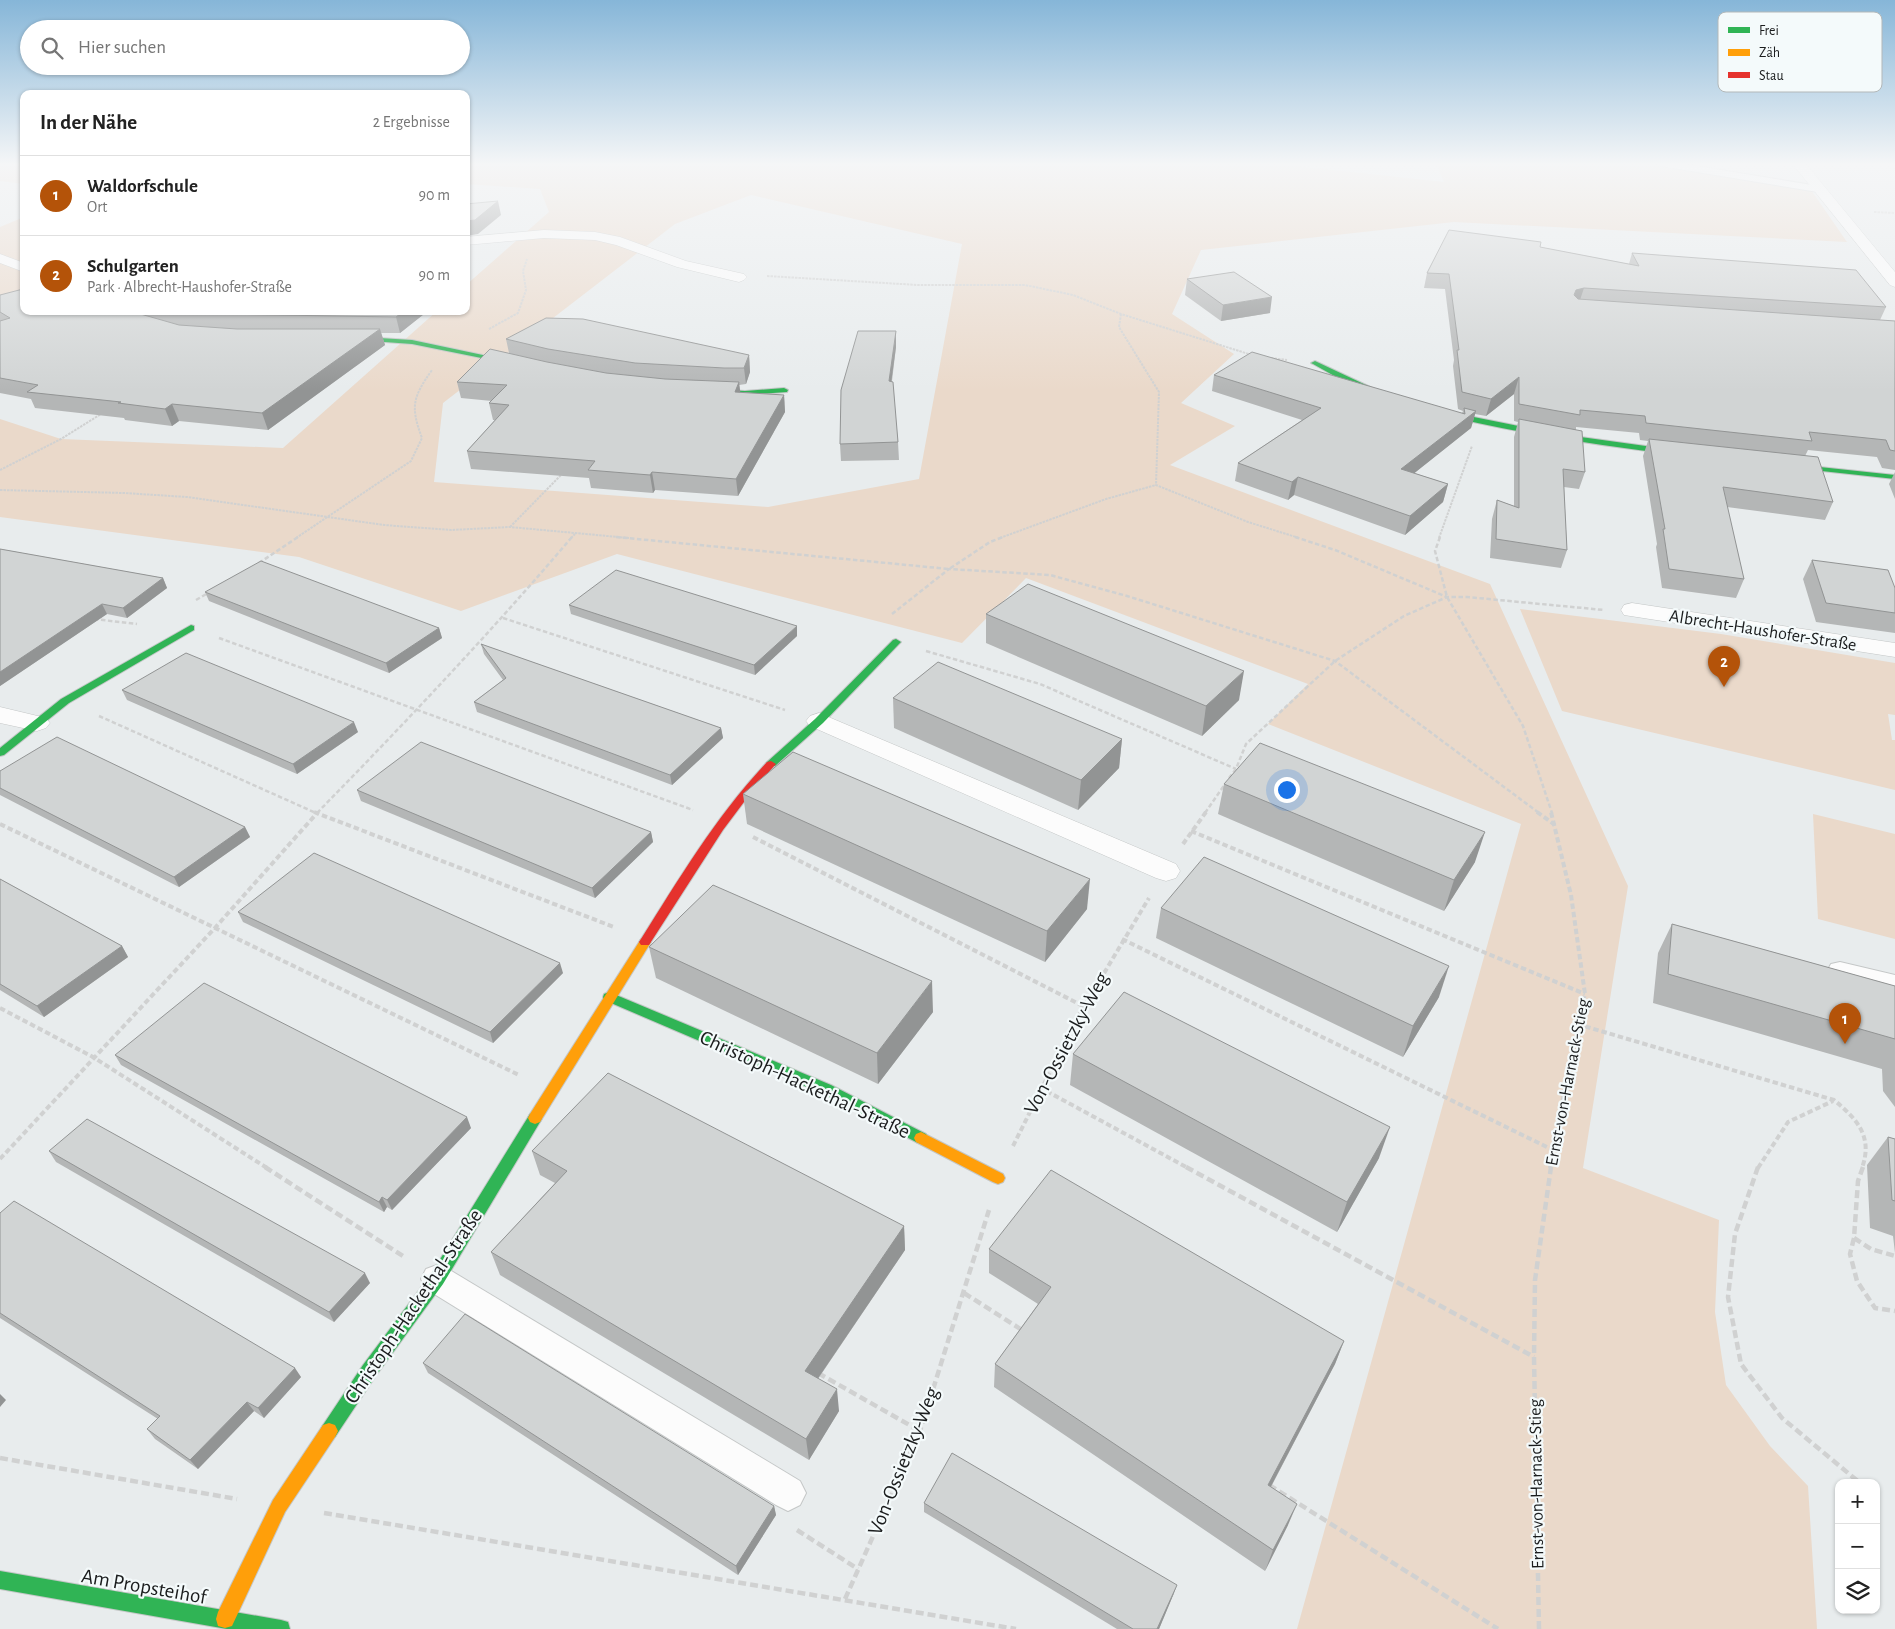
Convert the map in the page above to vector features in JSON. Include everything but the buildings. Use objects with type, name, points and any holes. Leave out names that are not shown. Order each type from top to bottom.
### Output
[{"type":"street","points":[[470,241],[488,239]]},
{"type":"street","points":[[607,239],[682,264],[739,277]]},
{"type":"street","points":[[1859,239],[1895,282]]},
{"type":"street","points":[[0,257],[20,258]]},
{"type":"street","points":[[0,257],[20,266]]},
{"type":"street","points":[[331,338],[413,341],[455,348],[530,367]]},
{"type":"street","points":[[1315,363],[1357,385],[1390,396]]},
{"type":"street","points":[[698,390],[745,393],[784,390]]},
{"type":"street","points":[[1424,408],[1479,422],[1585,442],[1692,454]]},
{"type":"street","points":[[1770,463],[1895,477]]},
{"type":"street","name":"Albrecht-Haushofer-Straße","points":[[1632,610],[1818,636],[1895,650]]},
{"type":"street","points":[[0,753],[65,701],[192,628]]},
{"type":"street","name":"Christoph-Hackethal-Straße","points":[[225,1619],[279,1506],[369,1371],[437,1279],[609,997],[723,822],[748,787],[781,754],[819,721],[896,642]]},
{"type":"street","points":[[0,715],[37,723]]},
{"type":"street","points":[[819,721],[1166,871]]},
{"type":"street","name":"Christoph-Hackethal-Straße","points":[[609,997],[826,1089],[998,1178]]},
{"type":"street","name":"Am Propsteihof","points":[[0,1580],[281,1629]]},
{"type":"lane","points":[[1821,966],[1895,985]]},
{"type":"lane","points":[[437,1279],[788,1492]]},
{"type":"path","points":[[253,567],[411,460],[422,438],[412,416],[415,394],[436,364],[455,348],[518,313],[526,290],[523,271],[532,247],[539,239]]},
{"type":"path","points":[[739,277],[776,276],[918,285],[1025,285],[1073,295],[1121,314],[1252,355]]},
{"type":"path","points":[[1121,314],[1118,327],[1158,392],[1156,484]]},
{"type":"path","points":[[1270,358],[1315,363]]},
{"type":"path","points":[[0,470],[61,439],[109,410]]},
{"type":"path","name":"Ernst-von-Harnack-Stieg","points":[[1479,422],[1435,551],[1447,597],[1523,726],[1556,826],[1571,895],[1585,994],[1576,1024],[1553,1150],[1535,1280],[1534,1357],[1539,1629]]},
{"type":"path","points":[[510,527],[566,470]]},
{"type":"path","points":[[1236,769],[1040,684],[896,642],[875,628],[949,569],[990,542],[1106,499],[1156,484],[1248,522],[1335,550],[1447,597],[1467,597],[1592,611],[1632,610]]},
{"type":"path","points":[[0,490],[124,493],[187,497],[384,525],[451,530],[510,527],[949,569],[1050,575],[1127,596],[1334,661],[1556,826]]},
{"type":"path","points":[[0,1159],[214,929],[317,813],[419,709],[503,618],[576,533]]},
{"type":"path","points":[[193,601],[210,592]]},
{"type":"path","name":"Von-Ossietzky-Weg","points":[[845,1599],[920,1431],[998,1178],[1039,1087],[1122,939],[1191,831],[1236,769],[1246,744],[1334,661],[1404,616],[1447,597]]},
{"type":"path","points":[[85,618],[150,626],[192,628],[419,709],[723,822],[1083,1006]]},
{"type":"path","points":[[503,618],[819,721]]},
{"type":"path","points":[[65,701],[317,813],[646,939]]},
{"type":"path","points":[[0,824],[214,929],[552,1090]]},
{"type":"path","points":[[1191,831],[1585,994]]},
{"type":"path","points":[[1122,939],[1553,1150]]},
{"type":"path","points":[[0,1008],[93,1057],[437,1279]]},
{"type":"path","points":[[1576,1024],[1834,1100],[1851,1114],[1865,1138],[1867,1154],[1858,1181],[1854,1238],[1850,1254],[1856,1281],[1875,1308],[1895,1311]]},
{"type":"path","points":[[1039,1087],[1534,1357]]},
{"type":"path","points":[[1834,1100],[1788,1122],[1759,1166],[1735,1234],[1728,1297],[1741,1364],[1782,1418],[1855,1479]]},
{"type":"path","points":[[1854,1238],[1871,1249],[1895,1256]]},
{"type":"path","points":[[964,1293],[1030,1335]]},
{"type":"path","points":[[809,1367],[920,1431]]},
{"type":"path","points":[[0,1458],[1016,1629]]},
{"type":"path","points":[[1264,1482],[1498,1629]]},
{"type":"path","points":[[795,1528],[858,1569]]},
{"type":"shaded area","points":[[0,239],[20,239],[20,292],[0,304]]},
{"type":"shaded area","points":[[518,239],[656,239],[443,403],[434,482],[768,507],[919,479],[962,244],[941,239],[1300,239],[1201,250],[1172,314],[1234,354],[1181,403],[1235,426],[1170,465],[1490,584],[1628,886],[1583,1168],[1719,1220],[1715,1312],[1726,1385],[1770,1446],[1808,1486],[1817,1629],[1297,1629],[1521,824],[1268,724],[1308,684],[1026,578],[962,643],[617,554],[461,611],[299,557],[0,517],[0,419],[61,439],[283,448],[433,315],[470,315],[470,281]]},
{"type":"shaded area","points":[[1788,239],[1845,239],[1847,242]]},
{"type":"shaded area","points":[[1520,609],[1721,634],[1895,663],[1895,715],[1888,714],[1892,740],[1895,740],[1895,790],[1562,711]]},
{"type":"shaded area","points":[[1813,814],[1895,834],[1895,939],[1818,919]]},
{"type":"traffic: fast","points":[[346,338],[412,342],[521,364]]},
{"type":"traffic: fast","points":[[1315,363],[1357,385],[1379,393]]},
{"type":"traffic: fast","points":[[711,391],[745,393],[784,390]]},
{"type":"traffic: fast","points":[[1437,411],[1559,436],[1620,446],[1682,453]]},
{"type":"traffic: fast","points":[[1785,465],[1895,477]]},
{"type":"traffic: fast","points":[[0,753],[65,701],[191,628]]},
{"type":"traffic: fast","points":[[771,764],[819,721],[896,642]]},
{"type":"traffic: fast","points":[[609,997],[826,1089],[921,1138]]},
{"type":"traffic: fast","points":[[329,1431],[369,1371],[437,1279],[535,1118]]},
{"type":"traffic: fast","points":[[0,1580],[281,1629]]},
{"type":"traffic: slow","points":[[535,1118],[645,942]]},
{"type":"traffic: slow","points":[[921,1138],[998,1178]]},
{"type":"traffic: slow","points":[[225,1619],[279,1506],[329,1431]]},
{"type":"traffic: jam","points":[[645,942],[719,827],[735,805],[771,764]]},
{"type":"place","name":"Schulgarten","points":[[1724,687]]},
{"type":"place","name":"Waldorfschule","points":[[1845,1044]]}]
